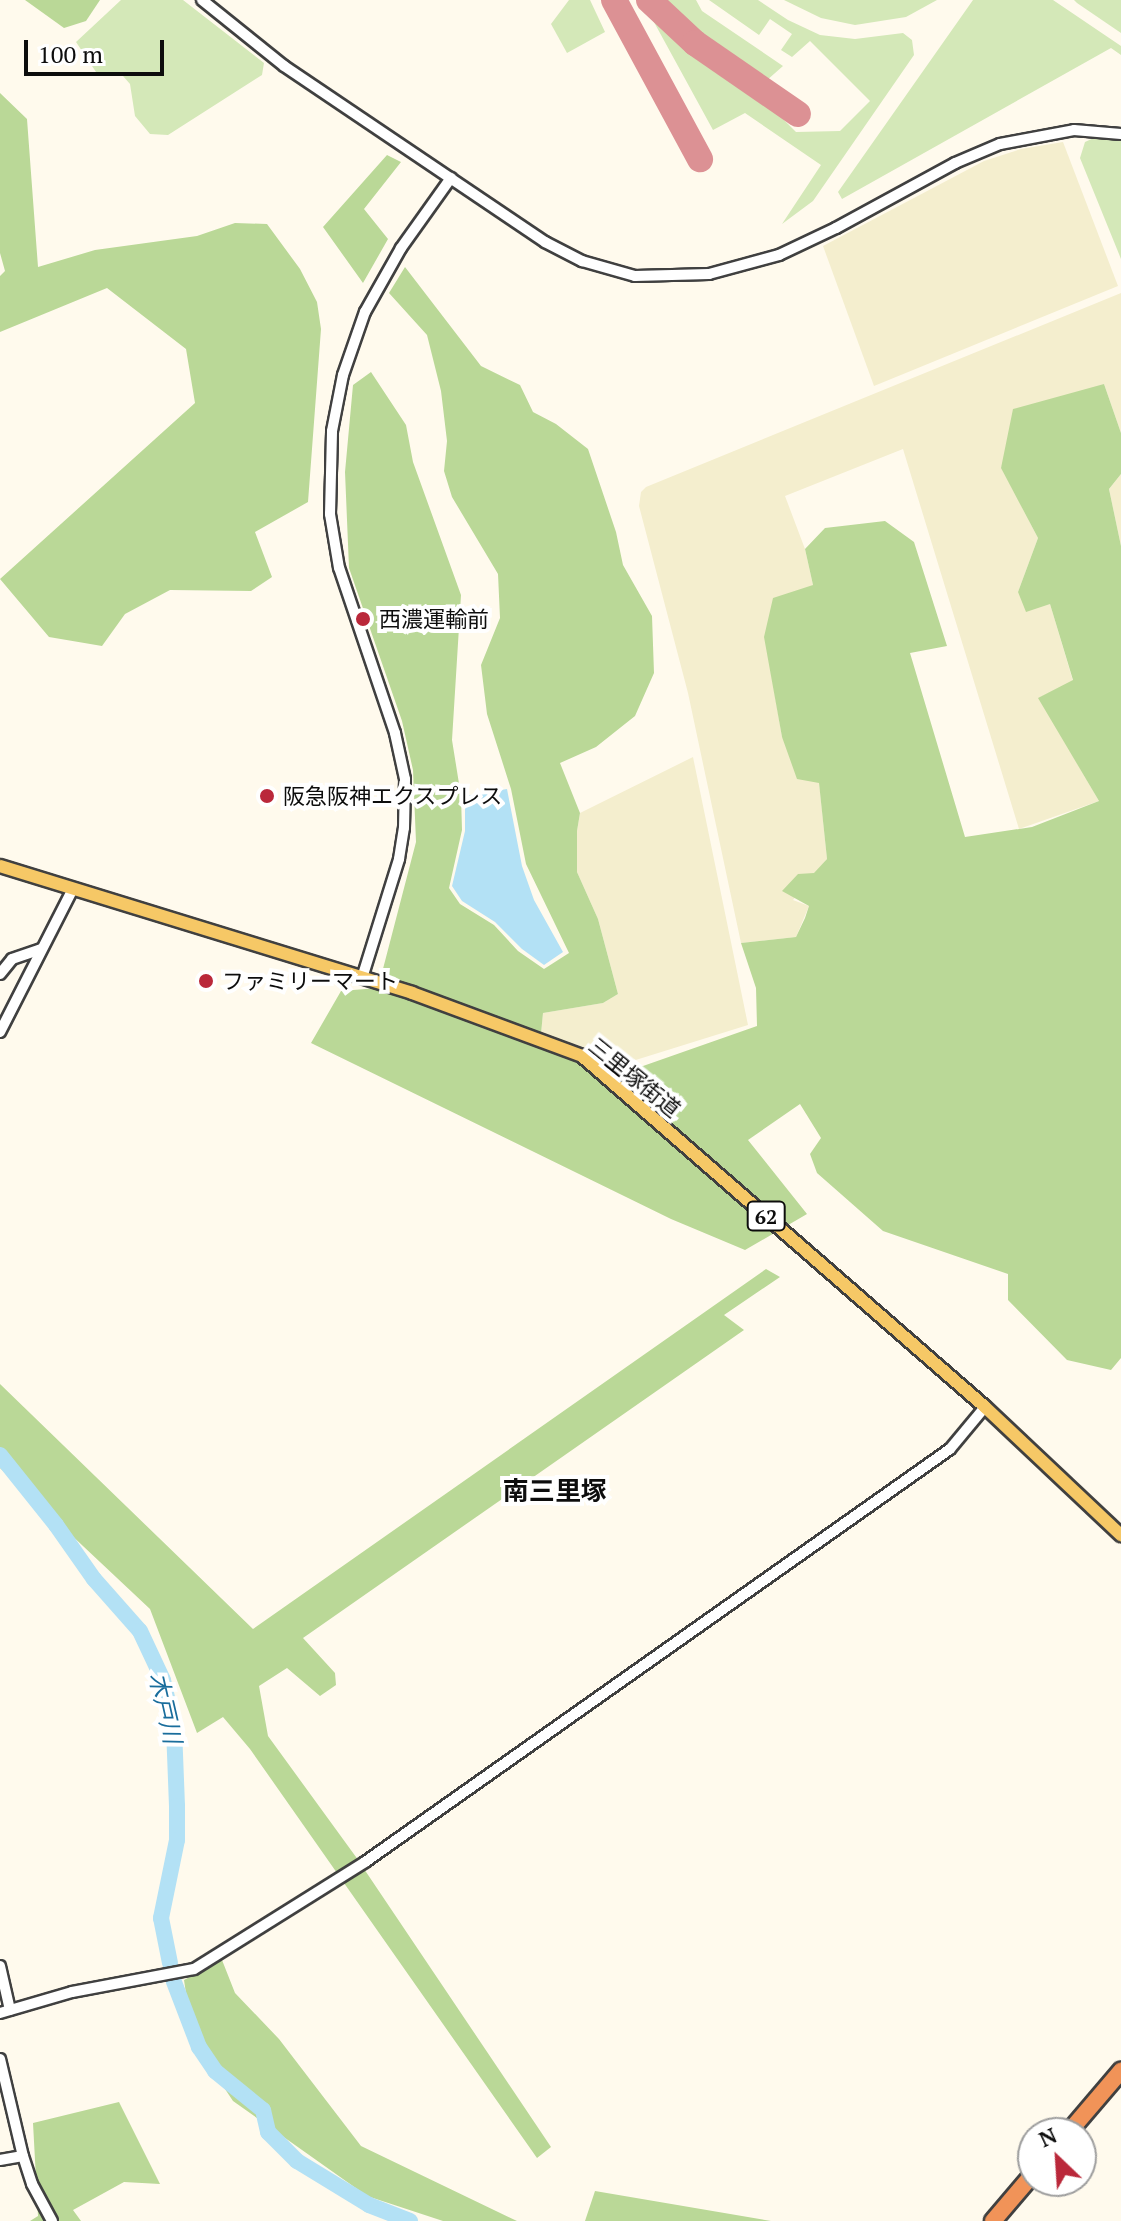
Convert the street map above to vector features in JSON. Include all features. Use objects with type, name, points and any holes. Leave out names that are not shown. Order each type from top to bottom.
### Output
[{"type":"highway","points":[[1082,2117],[1121,2071]]},
{"type":"highway","points":[[993,2221],[1017,2193]]},
{"type":"main road","name":"三里塚街道","points":[[0,866],[412,993],[582,1056],[985,1407],[1121,1535]]},
{"type":"street","points":[[202,0],[284,66],[545,242],[582,261],[635,276],[688,276],[744,266],[790,250],[955,163],[1000,144],[1074,130],[1121,134]]},
{"type":"street","points":[[362,978],[399,859],[404,828],[405,779],[395,733],[351,610],[333,540],[330,514],[332,431],[343,375],[365,312],[401,248],[451,178]]},
{"type":"street","points":[[0,1032],[73,889]]},
{"type":"street","points":[[0,962],[41,949]]},
{"type":"street","points":[[0,974],[12,959]]},
{"type":"street","points":[[0,1007],[7,1018]]},
{"type":"street","points":[[0,1966],[5,2012],[45,2000],[194,1969],[331,1883],[950,1449],[985,1407]]},
{"type":"street","points":[[0,2059],[23,2156],[32,2184],[52,2221]]},
{"type":"street","points":[[0,2160],[23,2156]]},
{"type":"shaded area","points":[[1063,142],[1118,286],[874,386],[823,246],[984,161],[1021,149]]},
{"type":"shaded area","points":[[1121,293],[1121,433],[1104,384],[1001,467],[1038,538],[1018,592],[1050,604],[1073,681],[1039,698],[1099,801],[1019,829],[903,449],[785,496],[805,549],[813,585],[765,637],[782,737],[819,782],[827,859],[793,900],[809,906],[796,937],[741,943],[688,693],[639,506],[641,492],[646,487]]},
{"type":"shaded area","points":[[1121,474],[1121,546],[1109,489]]},
{"type":"shaded area","points":[[693,757],[748,1025],[610,1068],[590,1049],[541,1034],[543,1013],[603,1003],[618,994],[598,919],[577,872],[580,813]]},
{"type":"green space","points":[[25,0],[100,0],[86,21],[64,28]]},
{"type":"green space","points":[[121,0],[183,0],[264,63],[262,75],[168,135],[150,134],[135,116],[130,84],[123,76],[96,72],[76,42]]},
{"type":"green space","points":[[569,0],[590,0],[605,32],[567,53],[551,24]]},
{"type":"green space","points":[[663,0],[696,0],[702,11],[783,66],[766,81],[704,37]]},
{"type":"green space","points":[[709,0],[758,0],[788,20],[820,35],[855,39],[903,33],[912,40],[914,55],[813,201],[782,224],[821,165],[745,113],[713,130],[649,13],[686,48],[770,106],[796,132],[840,131],[870,101],[810,41],[792,57],[781,50],[792,34],[770,19],[759,35]]},
{"type":"green space","points":[[784,0],[937,0],[906,17],[855,25],[821,18]]},
{"type":"green space","points":[[973,0],[1053,0],[1121,46],[1121,55],[1111,48],[842,199],[838,192]]},
{"type":"green space","points":[[1074,0],[1121,0],[1121,33],[1077,3]]},
{"type":"green space","points":[[0,93],[27,119],[38,267],[95,250],[197,236],[235,223],[267,224],[300,269],[317,302],[321,329],[308,502],[255,532],[272,577],[251,591],[170,590],[125,614],[102,646],[49,637],[0,579],[195,403],[186,349],[107,288],[0,332],[0,276],[5,271],[0,253]]},
{"type":"green space","points":[[1096,137],[1121,140],[1121,259],[1080,158],[1085,142]]},
{"type":"green space","points":[[387,155],[401,162],[364,209],[388,239],[363,283],[323,227]]},
{"type":"green space","points":[[405,267],[481,366],[520,385],[533,412],[556,424],[588,449],[616,532],[623,565],[652,616],[654,673],[635,716],[596,747],[560,763],[580,813],[577,872],[598,919],[618,994],[603,1003],[543,1013],[541,1034],[606,1079],[757,1026],[756,988],[741,943],[796,937],[805,918],[809,906],[782,891],[798,874],[814,873],[827,859],[819,783],[797,779],[782,737],[764,637],[773,598],[813,585],[805,549],[825,528],[885,521],[914,542],[947,646],[910,653],[965,837],[1032,827],[1099,801],[1038,698],[1073,680],[1050,604],[1026,612],[1018,592],[1038,538],[1001,468],[1013,409],[1104,384],[1121,433],[1121,474],[1109,489],[1121,546],[1121,1358],[1111,1370],[1067,1360],[1008,1300],[1008,1274],[883,1231],[817,1173],[810,1154],[821,1138],[800,1104],[748,1140],[807,1214],[745,1250],[671,1219],[311,1043],[341,991],[378,988],[416,842],[413,770],[402,721],[349,568],[345,472],[353,385],[371,372],[406,425],[413,462],[461,595],[452,740],[461,796],[462,830],[449,888],[460,904],[494,925],[518,951],[544,969],[569,953],[526,864],[511,789],[487,714],[481,665],[500,618],[498,574],[452,497],[444,471],[447,441],[441,391],[427,335],[389,293]]},
{"type":"green space","points":[[766,1269],[780,1277],[724,1315],[744,1330],[303,1638],[335,1673],[336,1685],[320,1696],[287,1668],[259,1686],[268,1736],[356,1857],[551,2147],[537,2158],[250,1749],[223,1717],[197,1733],[150,1609],[0,1468],[0,1384],[253,1629]]},
{"type":"green space","points":[[222,1960],[235,1993],[279,2039],[361,2146],[517,2221],[443,2221],[367,2196],[233,2101],[193,2041],[184,1980]]},
{"type":"green space","points":[[119,2102],[160,2184],[124,2182],[73,2210],[81,2221],[30,2221],[38,2216],[33,2123]]},
{"type":"green space","points":[[595,2191],[771,2221],[585,2221]]},
{"type":"water","points":[[507,789],[522,866],[534,900],[563,952],[544,965],[522,949],[495,922],[462,901],[452,886],[465,831],[465,796]]},
{"type":"waterway","name":"木戸川","points":[[0,1455],[94,1579],[140,1631],[163,1680],[174,1728],[177,1806],[177,1840],[161,1918],[170,1963]]},
{"type":"waterway","name":"木戸川","points":[[174,1982],[199,2047],[215,2071],[263,2110],[268,2132],[297,2161],[369,2205],[410,2221]]},
{"type":"taxiway","points":[[614,0],[700,159]]},
{"type":"taxiway","points":[[649,0],[695,43],[798,114]]},
{"type":"place","name":"西濃運輸前","points":[[363,619]]},
{"type":"place","name":"阪急阪神エクスプレス","points":[[267,796]]},
{"type":"place","name":"ファミリーマート","points":[[206,981]]},
{"type":"district","name":"南三里塚","points":[[555,1491]]}]
